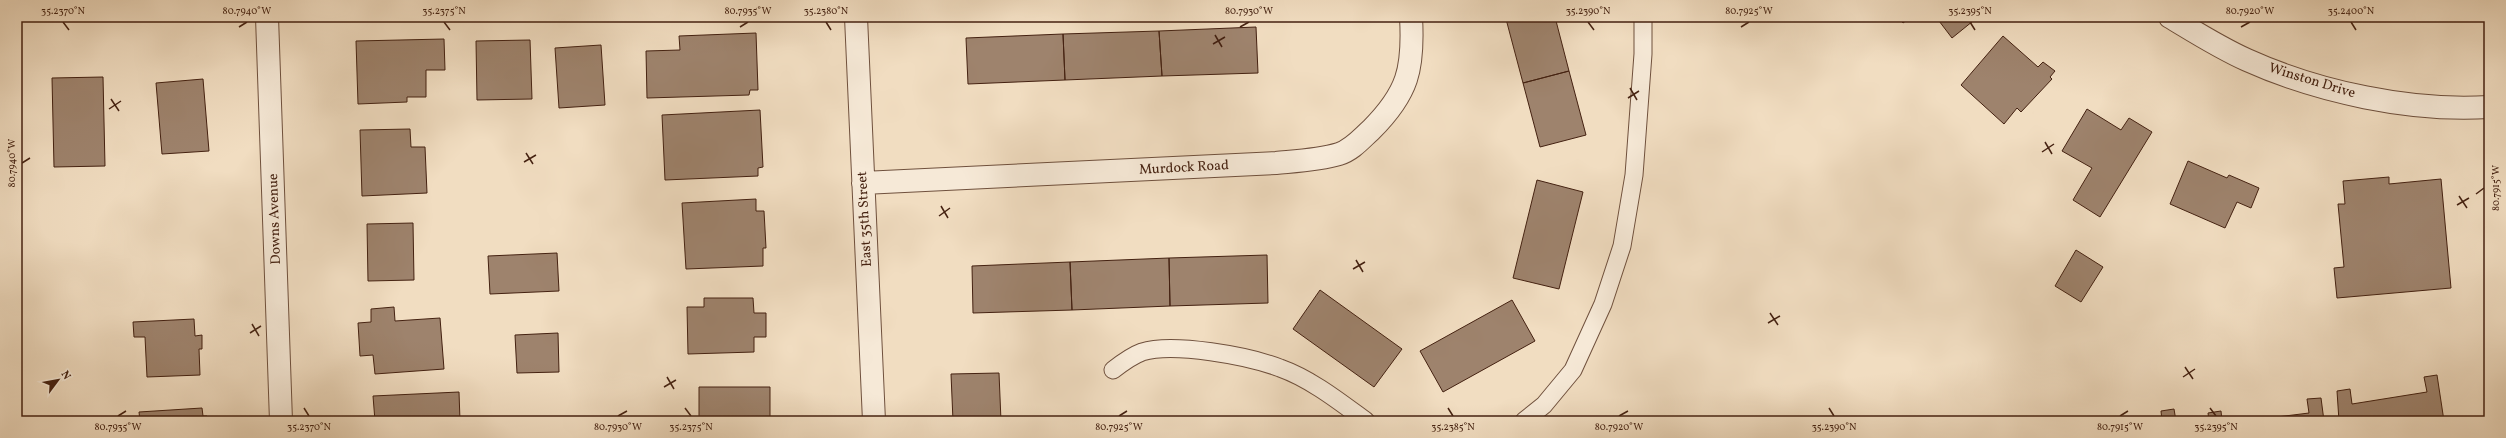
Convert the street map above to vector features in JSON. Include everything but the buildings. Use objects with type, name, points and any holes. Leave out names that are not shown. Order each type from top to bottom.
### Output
[{"type":"street","name":"Downs Avenue","points":[[267,17],[281,421]]},
{"type":"street","name":"East 35th Street","points":[[856,17],[874,421]]},
{"type":"street","name":"Murdock Road","points":[[863,183],[1276,164],[1319,159],[1341,153],[1357,143],[1390,110],[1400,94],[1409,72],[1411,17]]},
{"type":"street","name":"Winston Drive","points":[[2170,17],[2247,60],[2325,88],[2409,103],[2468,108],[2489,107]]},
{"type":"lane","points":[[1524,421],[1544,405],[1572,370],[1603,304],[1622,246],[1634,175],[1643,54],[1643,17]]},
{"type":"lane","points":[[1113,370],[1129,358],[1142,352],[1159,350],[1204,351],[1251,359],[1282,368],[1311,384],[1366,421]]}]
